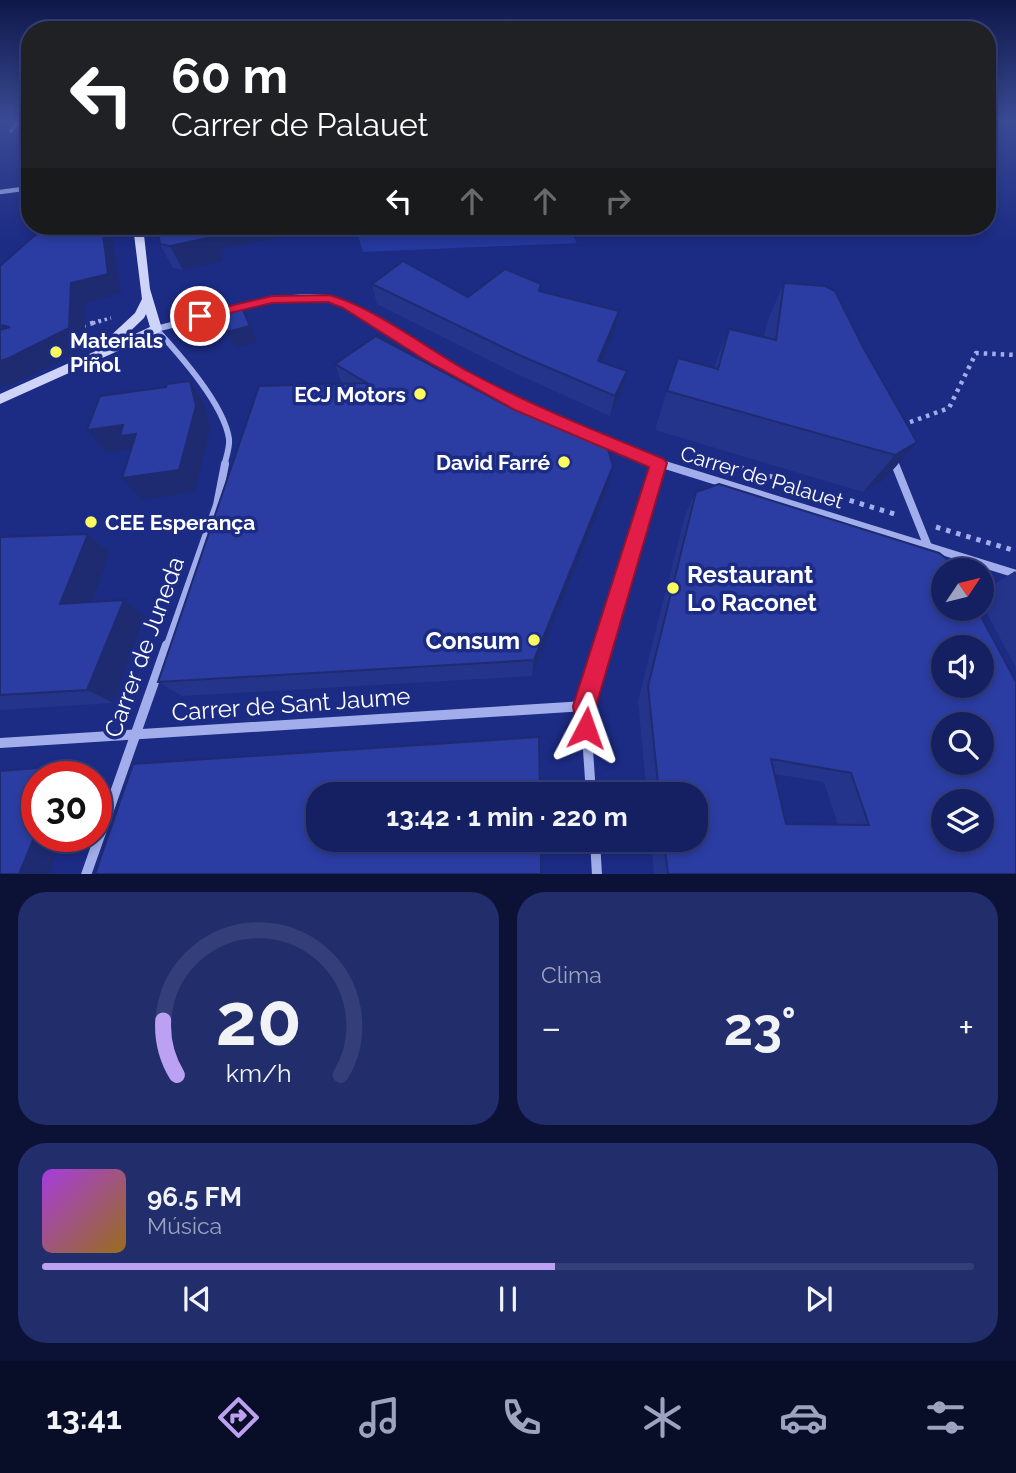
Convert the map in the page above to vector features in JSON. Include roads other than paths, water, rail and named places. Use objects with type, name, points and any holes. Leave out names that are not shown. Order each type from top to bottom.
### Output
[{"type":"main road","points":[[0,399],[156,329],[145,304],[139,235]]},
{"type":"main road","points":[[95,355],[122,334],[145,304]]},
{"type":"street","points":[[0,192],[21,189]]},
{"type":"street","name":"Carrer de Palauet","points":[[156,329],[272,300],[329,298],[348,305],[430,356],[520,406],[659,463],[1016,574]]},
{"type":"street","name":"Carrer de Juneda","points":[[86,874],[217,505],[229,440],[222,417],[186,361],[156,329]]},
{"type":"street","points":[[891,454],[933,557]]},
{"type":"street","points":[[590,782],[585,706],[659,463]]},
{"type":"street","name":"Carrer de Sant Jaume","points":[[0,743],[585,706]]},
{"type":"street","points":[[596,852],[597,874]]},
{"type":"place","name":"Materials Piñol","points":[[56,352]]},
{"type":"place","name":"ECJ Motors","points":[[420,394]]},
{"type":"place","name":"David Farré","points":[[564,462]]},
{"type":"place","name":"CEE Esperança","points":[[91,522]]},
{"type":"place","name":"Restaurant Lo Raconet","points":[[673,588]]},
{"type":"place","name":"Consum","points":[[534,640]]}]
